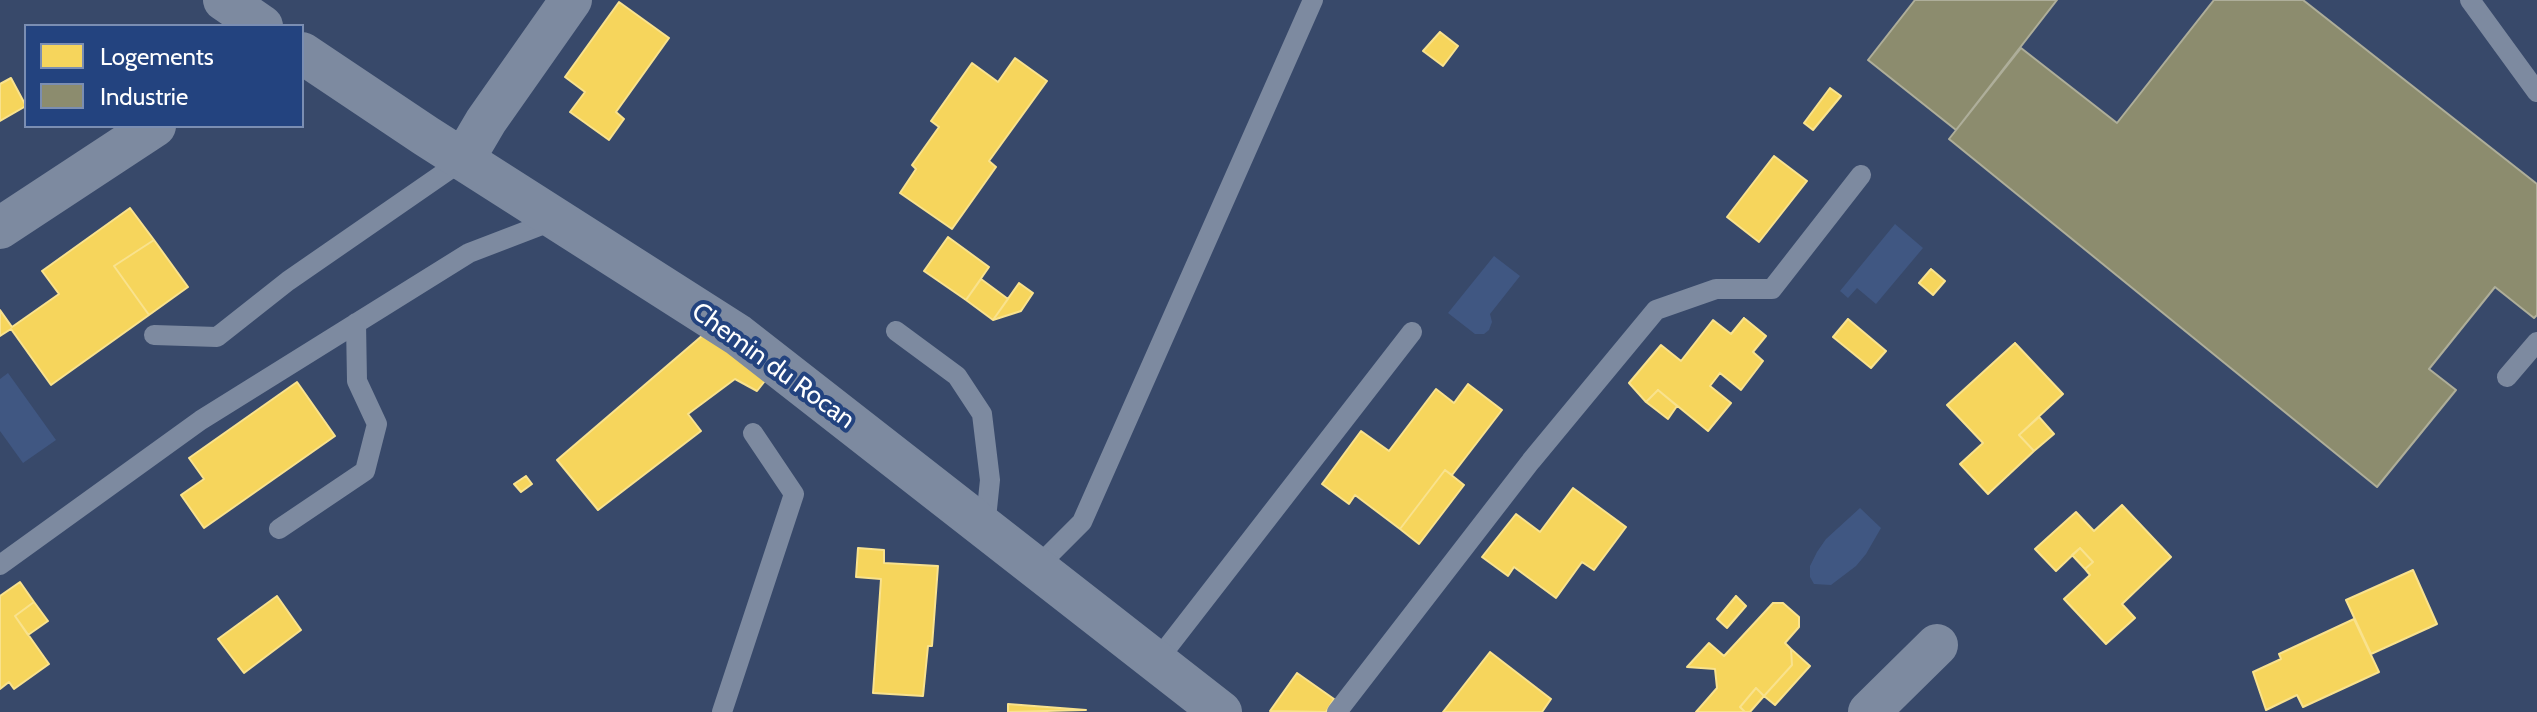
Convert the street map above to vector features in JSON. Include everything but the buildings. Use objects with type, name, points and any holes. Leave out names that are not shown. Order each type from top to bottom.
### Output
[{"type":"street","points":[[224,0],[258,24]]},
{"type":"street","points":[[463,160],[486,121],[571,0]]},
{"type":"street","name":"Chemin du Rocan","points":[[304,54],[738,335],[1221,712]]},
{"type":"street","points":[[0,228],[152,128]]},
{"type":"street","points":[[1869,712],[1937,645]]},
{"type":"lane","points":[[1036,568],[1082,522],[1313,0]]},
{"type":"lane","points":[[2470,0],[2537,92]]},
{"type":"lane","points":[[154,335],[217,337],[288,281],[463,160]]},
{"type":"lane","points":[[1337,712],[1531,461],[1656,310],[1716,289],[1772,289],[1861,175]]},
{"type":"lane","points":[[0,565],[201,420],[469,253],[557,220]]},
{"type":"lane","points":[[279,529],[365,471],[377,424],[357,381],[356,323]]},
{"type":"lane","points":[[896,331],[957,376],[982,414],[990,480],[985,528]]},
{"type":"lane","points":[[1156,662],[1412,332]]},
{"type":"lane","points":[[2507,377],[2537,342]]},
{"type":"lane","points":[[722,712],[794,494],[753,433]]},
{"type":"water","points":[[1895,224],[1923,248],[1876,304],[1857,288],[1848,298],[1840,291]]},
{"type":"water","points":[[1494,256],[1520,276],[1490,314],[1492,322],[1489,330],[1484,334],[1475,334],[1448,313]]},
{"type":"water","points":[[8,373],[56,440],[23,463],[0,431],[0,379]]},
{"type":"water","points":[[1860,508],[1881,528],[1866,554],[1831,585],[1814,584],[1810,566],[1817,552],[1826,539]]}]
